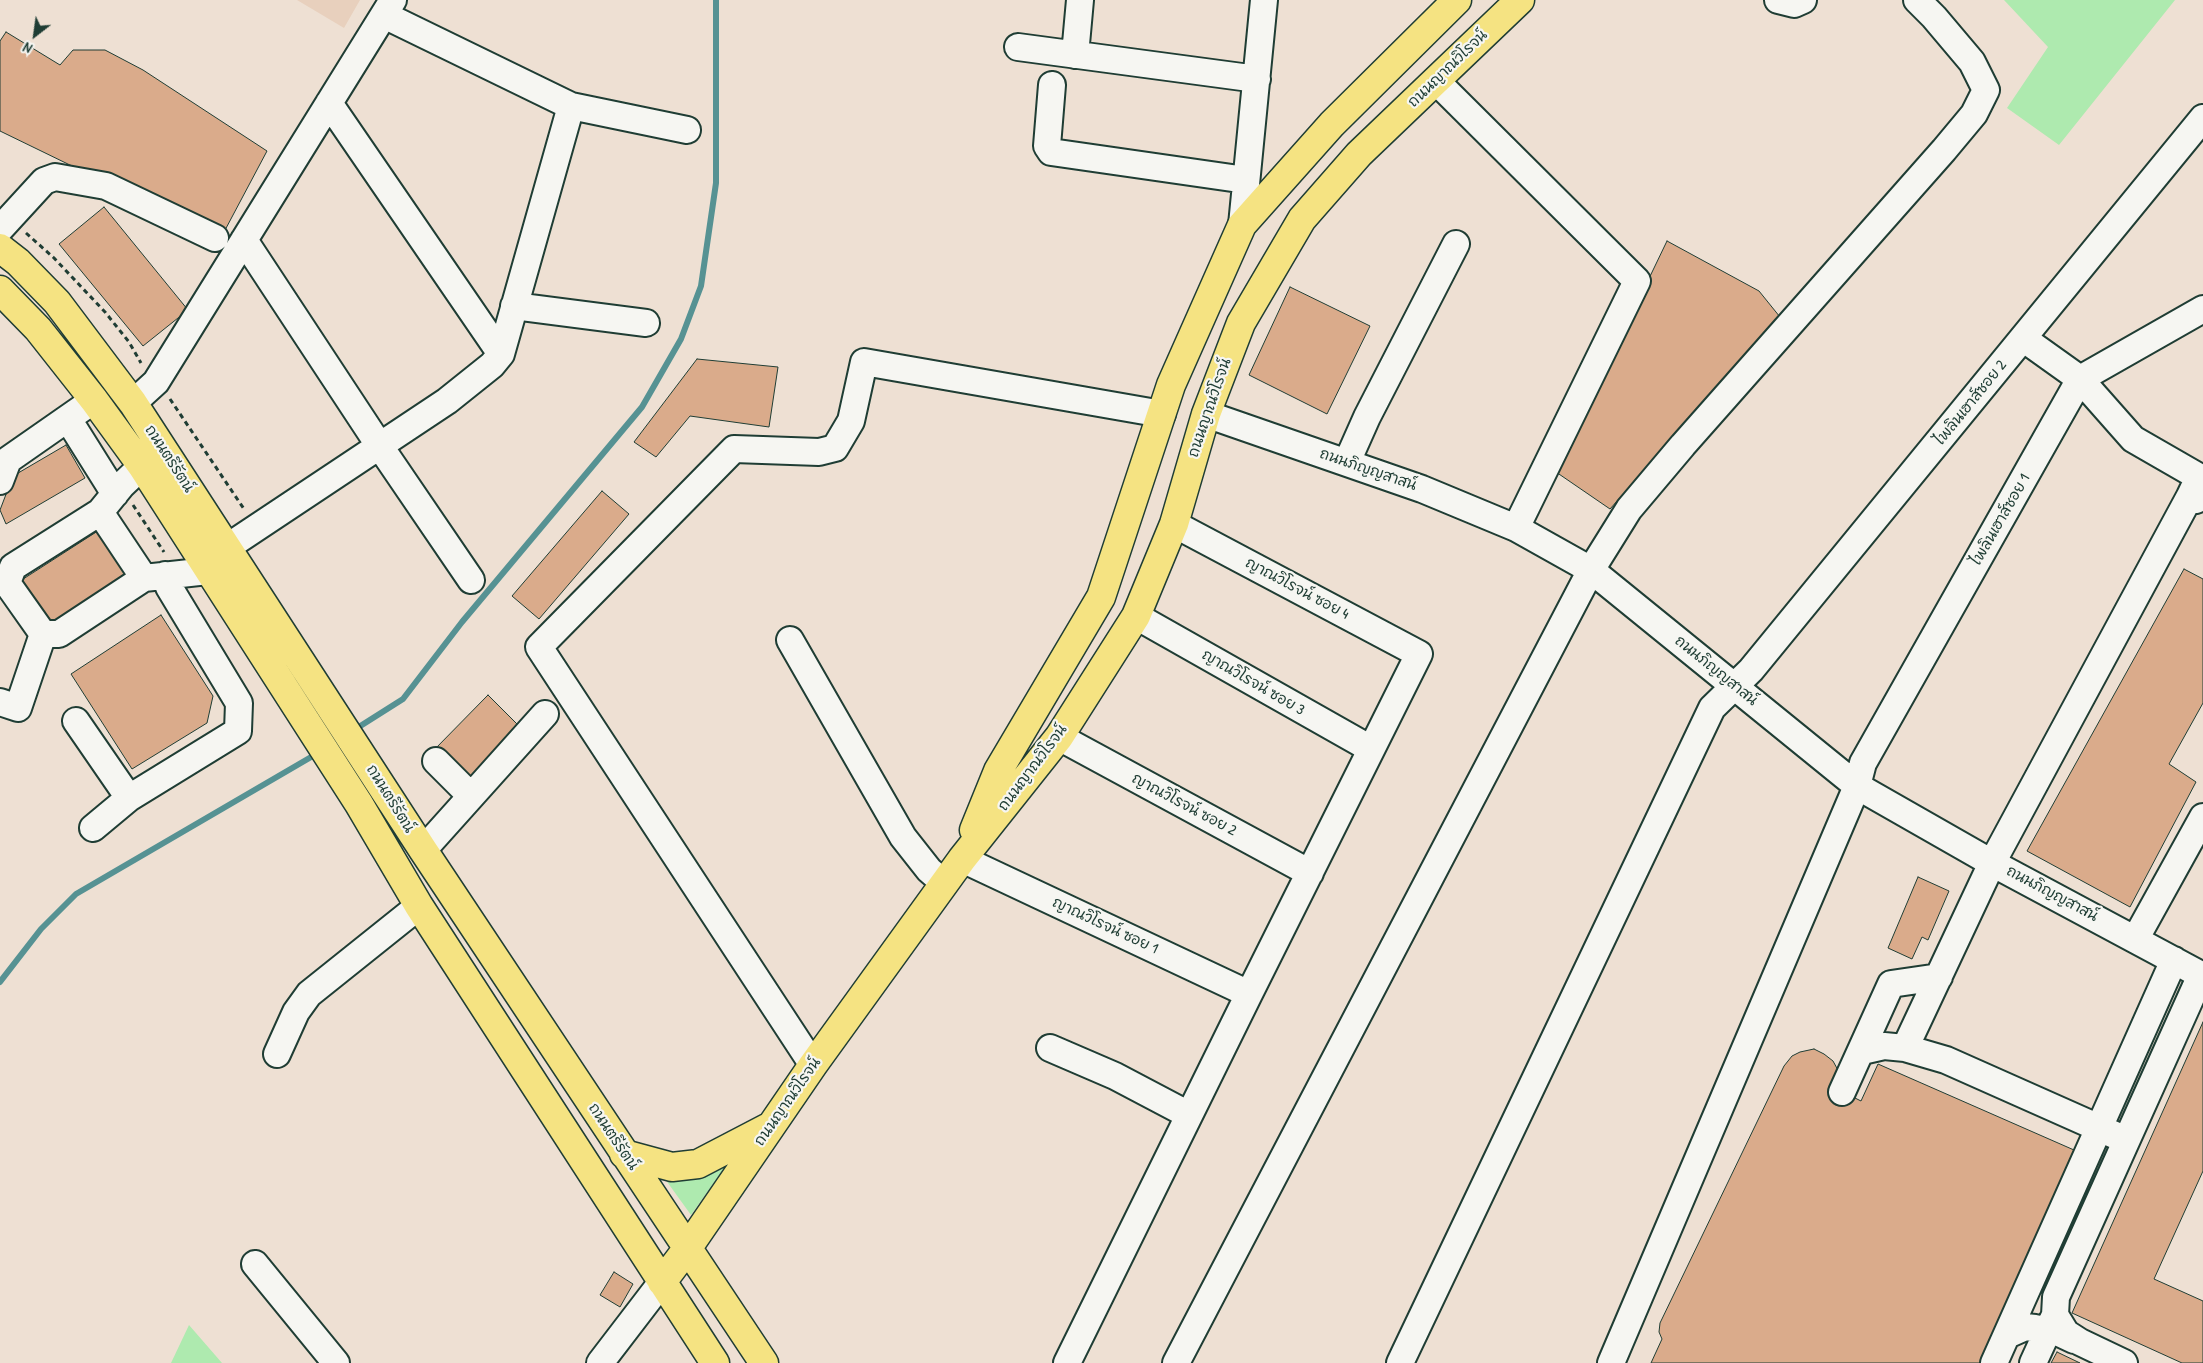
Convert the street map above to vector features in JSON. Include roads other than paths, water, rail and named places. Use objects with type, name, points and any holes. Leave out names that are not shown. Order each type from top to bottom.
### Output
[{"type":"main road","name":"ถนนญาณวิโรจน์","points":[[962,859],[998,772],[1101,597],[1171,385],[1242,224],[1332,124],[1458,0]]},
{"type":"main road","name":"ถนนญาณวิโรจน์","points":[[662,1282],[687,1249],[813,1065],[944,883],[1059,737],[1136,616],[1174,524],[1206,414],[1241,323],[1302,219],[1359,154],[1520,0]]},
{"type":"main road","name":"ถนนตรีรัตน์","points":[[0,248],[18,262],[57,302],[134,403],[423,850],[764,1363]]},
{"type":"main road","name":"ถนนตรีรัตน์","points":[[0,290],[38,329],[94,400],[142,466],[359,804],[419,906],[714,1363]]},
{"type":"main road","points":[[1162,414],[1206,414]]},
{"type":"main road","points":[[624,1154],[672,1167],[698,1164],[772,1126]]},
{"type":"street","points":[[1075,55],[1080,0]]},
{"type":"street","points":[[1242,224],[1264,0]]},
{"type":"street","points":[[1778,0],[1794,4],[1803,0]]},
{"type":"street","points":[[1176,1363],[1591,570],[1629,509],[1974,114],[1986,90],[1972,62],[1917,0]]},
{"type":"street","points":[[134,403],[156,382],[388,7],[571,106],[687,130]]},
{"type":"street","points":[[1018,47],[1256,79]]},
{"type":"street","points":[[1436,81],[1637,281],[1516,528]]},
{"type":"street","points":[[1052,85],[1047,146],[1051,152],[1246,180]]},
{"type":"street","points":[[329,103],[501,354]]},
{"type":"street","points":[[226,548],[379,445],[447,402],[492,365],[501,354],[571,106]]},
{"type":"street","name":"ไพลินเฮาส์ซอย 2","points":[[1400,1363],[1712,708],[1751,670],[2024,339],[2203,118]]},
{"type":"street","points":[[11,229],[44,181],[55,177],[106,186],[215,238]]},
{"type":"street","points":[[244,240],[379,445],[471,580]]},
{"type":"street","points":[[1347,462],[1367,417],[1456,244]]},
{"type":"street","points":[[514,306],[646,323]]},
{"type":"street","points":[[2080,379],[2203,309]]},
{"type":"street","points":[[1906,1048],[1992,863],[2199,496],[2199,476],[2133,439],[2080,379],[2024,339]]},
{"type":"street","points":[[813,1065],[539,647],[734,449],[819,452],[835,448],[851,421],[864,362],[1162,414]]},
{"type":"street","name":"ไพลินเฮาส์ซอย 1","points":[[1610,1363],[1857,786],[1863,763],[2080,379]]},
{"type":"street","points":[[0,481],[8,460],[94,400]]},
{"type":"street","name":"ถนนภิญญสาสน์","points":[[1206,414],[1422,489],[1516,528],[1591,570],[1857,786],[1992,863],[2136,938],[2202,975]]},
{"type":"street","points":[[68,419],[116,504],[159,570],[238,703],[238,731],[129,798],[93,828]]},
{"type":"street","points":[[43,634],[3,586],[13,567],[116,504],[142,466]]},
{"type":"street","name":"ญาณวิโรจน์ ซอย 4","points":[[1174,524],[1419,654],[1371,749]]},
{"type":"street","points":[[43,634],[59,634],[159,570],[180,575],[208,571]]},
{"type":"street","name":"ญาณวิโรจน์ ซอย 3","points":[[1136,616],[1371,749]]},
{"type":"street","points":[[0,702],[18,708],[43,634]]},
{"type":"street","points":[[790,640],[904,837],[930,870],[944,883]]},
{"type":"street","points":[[423,850],[545,714]]},
{"type":"street","points":[[76,721],[129,798]]},
{"type":"street","name":"ญาณวิโรจน์ ซอย 2","points":[[1059,737],[1310,873]]},
{"type":"street","points":[[1067,1363],[1371,749]]},
{"type":"street","points":[[436,761],[471,796]]},
{"type":"street","points":[[2136,938],[2194,854],[2203,817]]},
{"type":"street","name":"ญาณวิโรจน์ ซอย 1","points":[[962,859],[1249,994]]},
{"type":"street","points":[[277,1054],[296,1012],[309,994],[419,906]]},
{"type":"street","points":[[1994,1363],[2174,960]]},
{"type":"street","points":[[2033,1363],[2052,1323],[2056,1297],[2202,975]]},
{"type":"street","points":[[1842,1092],[1891,984],[1939,977]]},
{"type":"street","points":[[1862,1051],[1884,1046],[1906,1048],[1946,1060],[2126,1140]]},
{"type":"street","points":[[1050,1048],[1115,1076],[1189,1115]]},
{"type":"street","points":[[255,1264],[336,1363]]},
{"type":"street","points":[[600,1363],[662,1282]]},
{"type":"street","points":[[2007,1335],[2025,1327],[2052,1323],[2080,1342],[2124,1363]]},
{"type":"waterway","points":[[354,730],[403,699],[462,622],[642,407],[681,339],[701,286],[716,183],[716,0]]},
{"type":"waterway","points":[[0,982],[41,929],[76,894],[318,753]]}]
